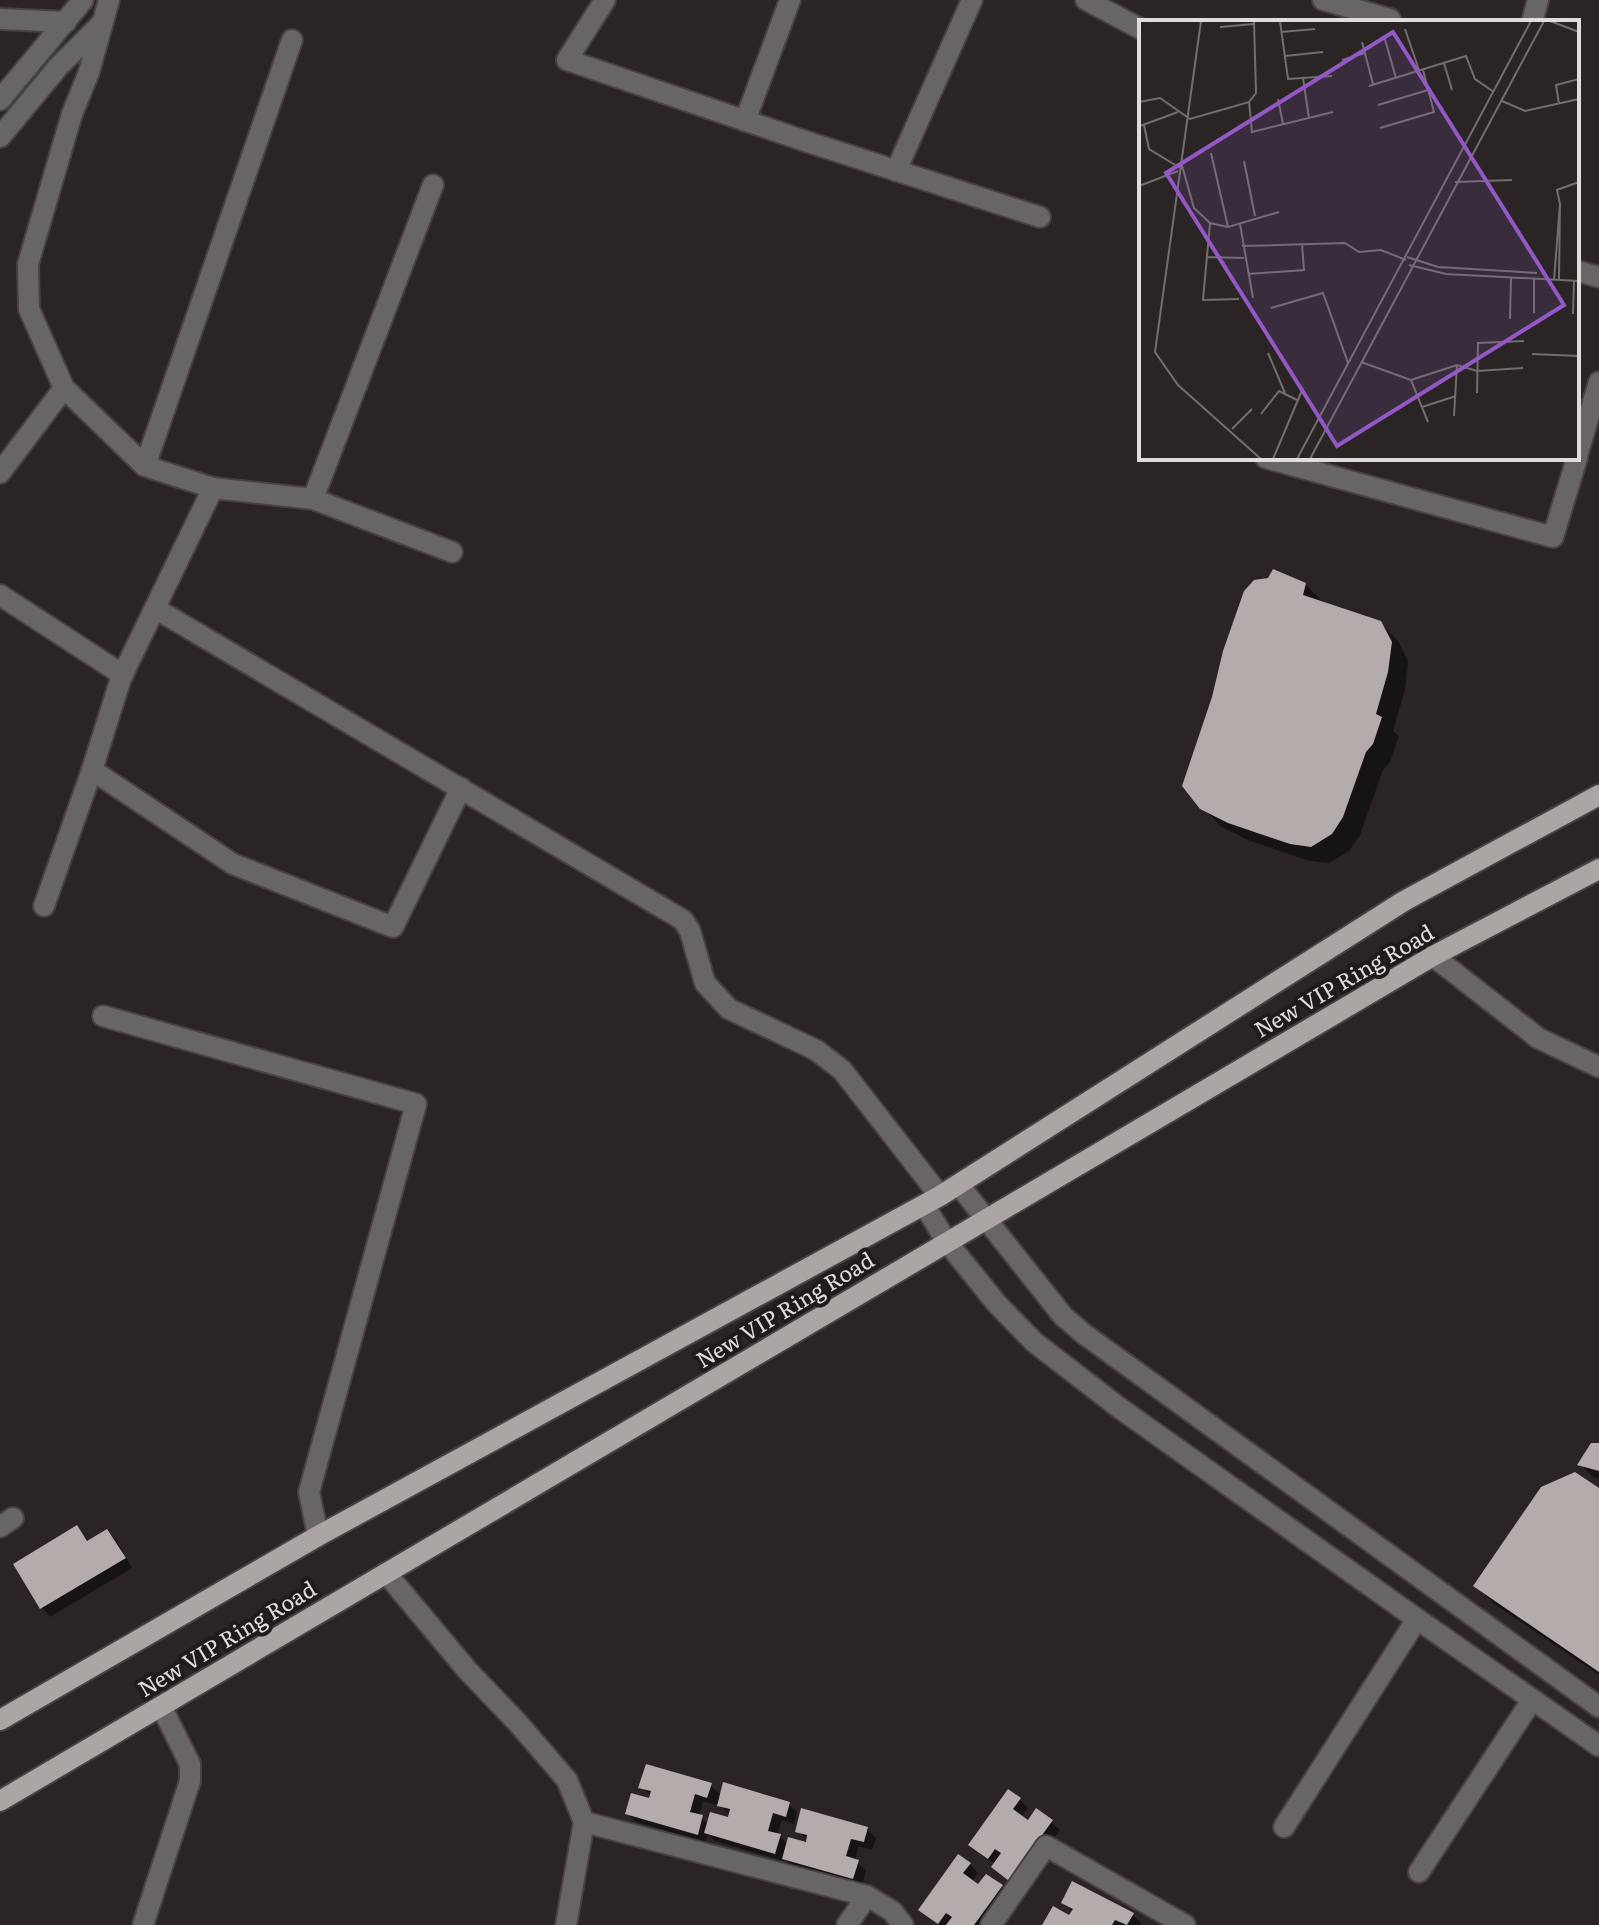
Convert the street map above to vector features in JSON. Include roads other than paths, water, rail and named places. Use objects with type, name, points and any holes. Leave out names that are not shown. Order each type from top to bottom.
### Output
[{"type":"main road","name":"New VIP Ring Road","points":[[0,1720],[318,1536],[932,1201],[1404,901],[1599,795]]},
{"type":"main road","name":"New VIP Ring Road","points":[[0,1801],[1433,956],[1599,869]]},
{"type":"street","points":[[0,100],[83,0],[103,16]]},
{"type":"street","points":[[0,137],[103,16],[122,0]]},
{"type":"street","points":[[605,0],[567,60],[1040,217]]},
{"type":"street","points":[[745,121],[790,0]]},
{"type":"street","points":[[896,171],[972,0]]},
{"type":"street","points":[[1086,0],[1139,28]]},
{"type":"street","points":[[1323,0],[1391,14]]},
{"type":"street","points":[[1533,20],[1538,0]]},
{"type":"street","points":[[103,16],[89,72],[72,114],[28,264],[29,309],[64,388],[145,466],[213,488],[313,499],[452,552]]},
{"type":"street","points":[[0,19],[66,22]]},
{"type":"street","points":[[145,466],[292,40]]},
{"type":"street","points":[[313,499],[433,185]]},
{"type":"street","points":[[1579,272],[1599,277]]},
{"type":"street","points":[[1579,442],[1584,404],[1599,382]]},
{"type":"street","points":[[0,473],[64,388]]},
{"type":"street","points":[[1273,460],[1553,537],[1576,460]]},
{"type":"street","points":[[44,906],[123,675],[213,488]]},
{"type":"street","points":[[0,595],[123,675]]},
{"type":"street","points":[[156,609],[683,920],[690,931],[705,983],[729,1009],[816,1050],[842,1070],[932,1201],[947,1242],[997,1304],[1034,1342],[1099,1393],[1599,1746]]},
{"type":"street","points":[[92,770],[233,864],[393,927],[461,788]]},
{"type":"street","points":[[1433,956],[1538,1038],[1599,1067]]},
{"type":"street","points":[[103,1016],[416,1104],[309,1492],[318,1536]]},
{"type":"street","points":[[959,1185],[1063,1316],[1084,1334],[1599,1707]]},
{"type":"street","points":[[386,1573],[468,1671],[567,1780],[584,1822],[566,1925]]},
{"type":"street","points":[[1284,1827],[1417,1619]]},
{"type":"street","points":[[1419,1872],[1532,1700]]},
{"type":"street","points":[[143,1925],[191,1772],[190,1764],[161,1706]]},
{"type":"street","points":[[584,1822],[867,1896],[892,1911],[903,1925]]},
{"type":"street","points":[[991,1925],[1046,1846],[1185,1925]]},
{"type":"street","points":[[847,1925],[867,1896]]}]
